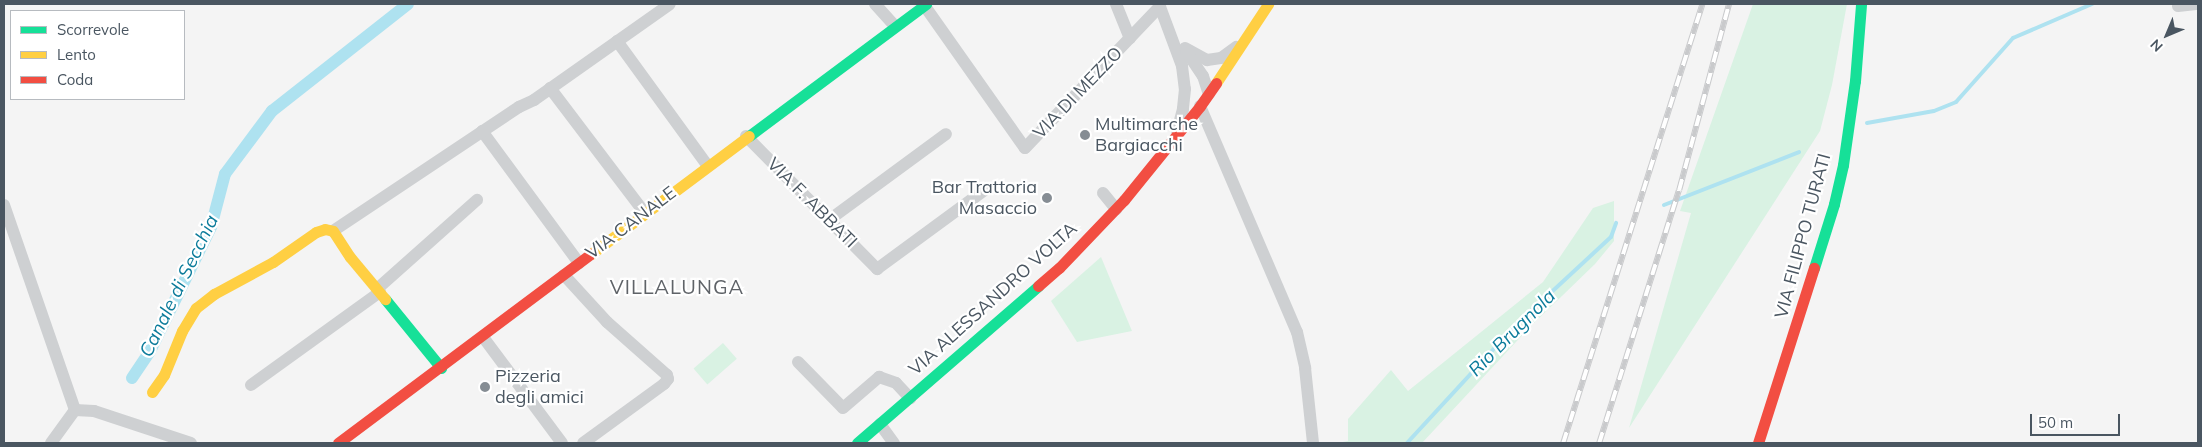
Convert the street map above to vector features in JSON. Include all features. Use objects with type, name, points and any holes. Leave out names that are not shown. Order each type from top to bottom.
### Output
[{"type":"street","points":[[333,231],[482,131],[550,88],[670,4]]},
{"type":"street","points":[[876,4],[895,26]]},
{"type":"street","name":"VIA CANALE","points":[[338,443],[483,337],[644,212],[925,4]]},
{"type":"street","name":"VIA DI MEZZO","points":[[925,4],[1026,148],[1160,5]]},
{"type":"street","name":"VIA DI MEZZO","points":[[1116,4],[1130,38]]},
{"type":"street","name":"VIA ALESSANDRO VOLTA","points":[[857,443],[1059,268],[1116,208],[1209,94],[1268,4]]},
{"type":"street","name":"VIA FILIPPO TURATI","points":[[1758,443],[1834,204],[1855,81],[1860,4]]},
{"type":"street","points":[[2178,6],[2196,4]]},
{"type":"street","points":[[1160,5],[1173,36],[1182,66],[1185,89],[1183,109],[1174,139]]},
{"type":"street","points":[[1184,48],[1207,60],[1220,58],[1237,46],[1259,20]]},
{"type":"street","points":[[1173,36],[1184,48],[1203,76],[1209,94]]},
{"type":"street","points":[[617,41],[707,165]]},
{"type":"street","points":[[1182,66],[1209,94]]},
{"type":"street","points":[[550,88],[644,212]]},
{"type":"street","points":[[1200,106],[1297,332],[1305,368],[1313,443]]},
{"type":"street","points":[[482,131],[579,262]]},
{"type":"street","points":[[829,220],[946,134]]},
{"type":"street","name":"VIA F. ABBATI","points":[[746,136],[878,269],[986,189]]},
{"type":"street","points":[[1103,193],[1116,208]]},
{"type":"street","points":[[251,385],[379,291],[477,200]]},
{"type":"street","points":[[4,205],[75,410]]},
{"type":"street","points":[[152,392],[164,375],[182,331],[196,308],[214,294],[273,262],[316,232],[325,229],[333,231],[441,368]]},
{"type":"street","points":[[564,276],[607,322],[667,375],[668,379],[664,384],[584,443]]},
{"type":"street","points":[[483,337],[562,443]]},
{"type":"street","points":[[798,362],[843,408],[879,378],[896,382],[910,398]]},
{"type":"street","points":[[51,443],[75,410]]},
{"type":"street","points":[[75,410],[94,412],[191,443]]},
{"type":"street","points":[[880,424],[894,443]]},
{"type":"green space","points":[[1753,4],[1847,4],[1832,85],[1820,131],[1629,428],[1691,213],[1680,211]]},
{"type":"green space","points":[[1614,201],[1614,241],[1595,264],[1531,326],[1422,443],[1337,443],[1348,441],[1348,419],[1391,370],[1408,391],[1543,282],[1593,208]]},
{"type":"green space","points":[[1101,257],[1132,331],[1077,342],[1051,301]]},
{"type":"green space","points":[[723,343],[737,359],[707,384],[694,369]]},
{"type":"waterway","name":"Canale di Secchia","points":[[132,378],[150,351],[211,227],[225,174],[272,111],[408,4]]},
{"type":"waterway","name":"Rio Brugnola","points":[[1867,123],[1934,111],[1956,102],[2013,38],[2092,4]]},
{"type":"waterway","name":"Rio Brugnola","points":[[1664,205],[1799,152]]},
{"type":"waterway","name":"Rio Brugnola","points":[[1407,443],[1517,324],[1611,237],[1616,223]]},
{"type":"railway","points":[[1563,443],[1702,4]]},
{"type":"railway","points":[[1599,443],[1679,190],[1729,4]]},
{"type":"traffic: fast","points":[[749,136],[926,4]]},
{"type":"traffic: fast","points":[[1814,268],[1834,204],[1843,165],[1855,81],[1861,4]]},
{"type":"traffic: fast","points":[[857,443],[1038,286]]},
{"type":"traffic: fast","points":[[385,299],[441,368]]},
{"type":"traffic: slow","points":[[1216,83],[1268,4]]},
{"type":"traffic: slow","points":[[591,254],[749,136]]},
{"type":"traffic: slow","points":[[152,392],[164,375],[182,331],[196,308],[214,294],[273,262],[316,232],[325,229],[333,231],[350,257],[385,299]]},
{"type":"traffic: jam","points":[[1038,286],[1059,268],[1124,200],[1200,106],[1216,83]]},
{"type":"traffic: jam","points":[[338,443],[591,254]]},
{"type":"traffic: jam","points":[[1758,443],[1814,268]]},
{"type":"place","name":"Multimarche Bargiacchi","points":[[1085,135]]},
{"type":"place","name":"Bar Trattoria Masaccio","points":[[1047,198]]},
{"type":"place","name":"Pizzeria degli amici","points":[[485,387]]},
{"type":"district","name":"VILLALUNGA","points":[[677,286]]}]
